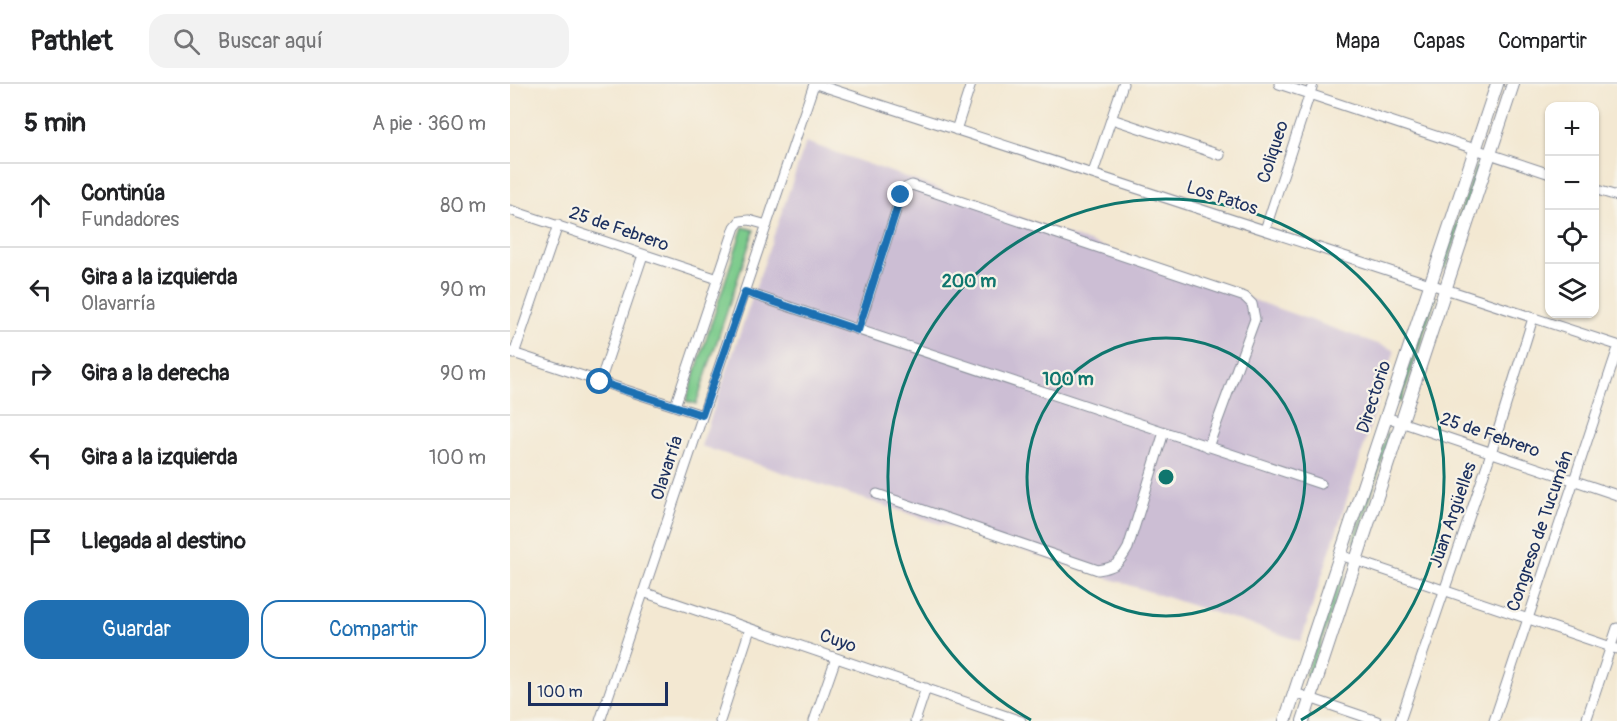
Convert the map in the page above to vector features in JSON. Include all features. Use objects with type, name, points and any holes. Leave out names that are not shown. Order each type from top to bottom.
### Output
[{"type":"main road","name":"Directorio","points":[[1286,721],[1497,84]]},
{"type":"main road","name":"Directorio","points":[[1303,721],[1514,84]]},
{"type":"street","name":"Los Patos","points":[[815,84],[1617,345]]},
{"type":"street","name":"Olavarría","points":[[600,721],[815,84]]},
{"type":"street","points":[[956,130],[971,84]]},
{"type":"street","points":[[1093,173],[1123,84]]},
{"type":"street","points":[[1280,84],[1311,89],[1545,172]]},
{"type":"street","name":"Coliqueo","points":[[1265,230],[1311,89]]},
{"type":"street","points":[[1112,118],[1220,154]]},
{"type":"street","points":[[858,330],[901,195],[905,188],[912,185],[1245,297],[1252,304],[1255,319],[1208,447]]},
{"type":"street","points":[[1599,191],[1617,196]]},
{"type":"street","name":"25 de Febrero","points":[[510,210],[717,279]]},
{"type":"street","points":[[675,406],[735,227],[740,221],[749,220],[767,225]]},
{"type":"street","points":[[558,225],[512,353],[702,415]]},
{"type":"street","points":[[600,382],[643,255]]},
{"type":"street","points":[[745,292],[1321,484]]},
{"type":"street","name":"Juan Argüelles","points":[[1400,721],[1491,453],[1533,318]]},
{"type":"street","name":"Congreso de Tucumán","points":[[1494,721],[1617,351]]},
{"type":"street","name":"25 de Febrero","points":[[1386,417],[1617,495]]},
{"type":"street","points":[[877,494],[1098,570],[1113,567],[1122,559],[1128,548],[1164,432]]},
{"type":"street","points":[[1340,555],[1614,648]]},
{"type":"street","name":"Cuyo","points":[[643,592],[1022,721]]},
{"type":"street","points":[[1586,721],[1614,648],[1617,628]]},
{"type":"street","points":[[720,721],[750,629]]},
{"type":"street","points":[[814,721],[836,658]]},
{"type":"street","points":[[915,721],[926,688]]},
{"type":"street","points":[[1295,693],[1377,721]]},
{"type":"shaded area","points":[[806,142],[1395,350],[1301,641],[701,446]]},
{"type":"green space","points":[[1477,163],[1480,164],[1446,268],[1442,267]]},
{"type":"green space","points":[[743,227],[754,230],[696,404],[686,401]]},
{"type":"green space","points":[[1432,297],[1435,298],[1401,402],[1397,401]]},
{"type":"green space","points":[[1387,433],[1390,434],[1356,543],[1353,542]]},
{"type":"green space","points":[[1342,571],[1345,573],[1309,677],[1305,676]]},
{"type":"route","points":[[600,382],[702,415],[745,292],[858,330],[901,195]]}]
